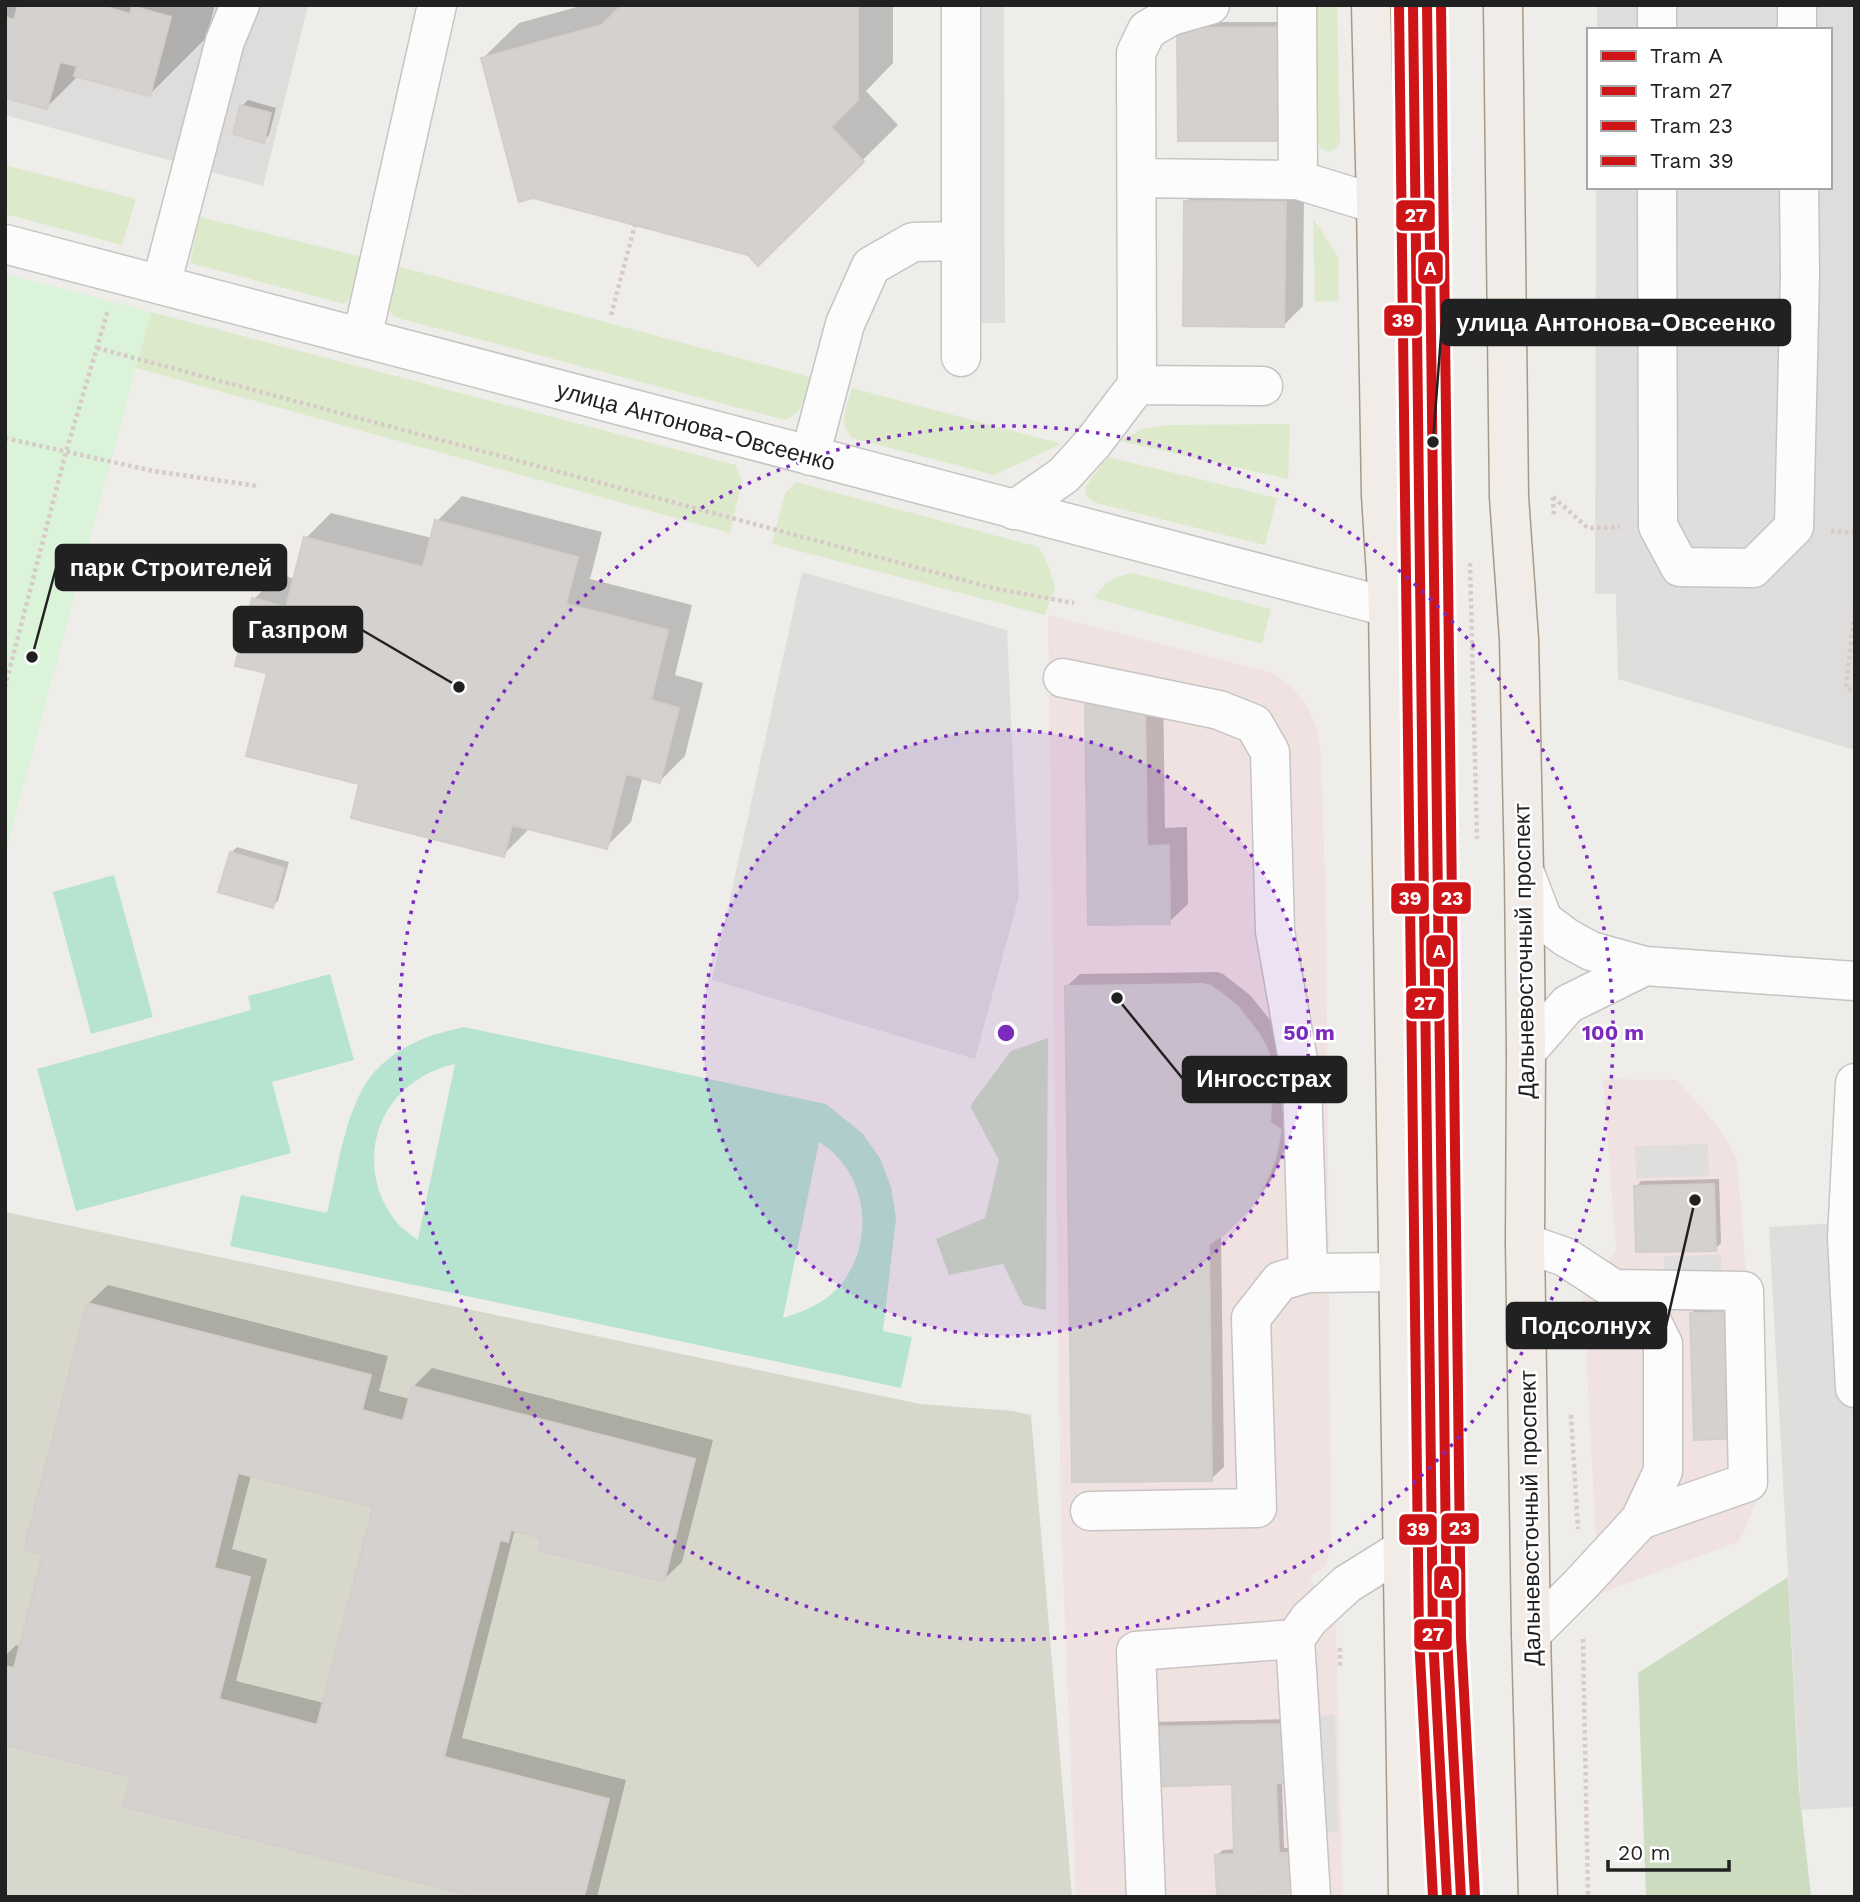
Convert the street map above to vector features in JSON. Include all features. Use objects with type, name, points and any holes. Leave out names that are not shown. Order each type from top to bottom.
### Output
[{"type":"main road","points":[[1371,5],[1381,495],[1388,607],[1408,1897]]},
{"type":"main road","name":"Дальневосточный проспект","points":[[1503,5],[1509,496],[1518,639],[1524,871],[1525,1243],[1538,1897]]},
{"type":"street","points":[[161,285],[225,41],[240,5]]},
{"type":"street","points":[[362,338],[438,5]]},
{"type":"street","points":[[961,5],[961,357]]},
{"type":"street","points":[[1014,510],[1064,475],[1093,443],[1137,385],[1136,53],[1147,30],[1171,16],[1210,5]]},
{"type":"street","points":[[1297,5],[1298,180]]},
{"type":"street","points":[[1657,5],[1657,28]]},
{"type":"street","points":[[1797,5],[1797,28]]},
{"type":"street","points":[[1137,178],[1298,180],[1376,204]]},
{"type":"street","points":[[1657,189],[1658,526],[1680,567],[1753,568],[1794,527],[1800,275],[1799,189]]},
{"type":"street","points":[[810,456],[845,324],[871,267],[913,242],[961,242]]},
{"type":"street","name":"улица Антонова-Овсеенко","points":[[5,244],[1388,607]]},
{"type":"street","points":[[1137,385],[1263,386]]},
{"type":"street","points":[[1063,678],[1219,710],[1254,724],[1270,752],[1275,931],[1302,1083],[1308,1273]]},
{"type":"street","points":[[1524,871],[1543,920],[1567,938],[1591,951],[1645,966],[1855,981]]},
{"type":"street","points":[[1526,1052],[1569,1004],[1645,966]]},
{"type":"street","points":[[1855,1083],[1847,1238],[1855,1388]]},
{"type":"street","points":[[1525,1243],[1565,1257],[1646,1310],[1663,1344],[1663,1471],[1640,1520],[1531,1634]]},
{"type":"street","points":[[1090,1511],[1257,1508],[1251,1318],[1280,1282],[1308,1273],[1398,1272]]},
{"type":"street","points":[[1612,1289],[1744,1292],[1748,1482],[1640,1520]]},
{"type":"street","points":[[1311,1897],[1295,1639],[1309,1619],[1347,1584],[1403,1549]]},
{"type":"street","points":[[1146,1897],[1136,1651],[1295,1639]]},
{"type":"path","points":[[611,315],[635,225]]},
{"type":"path","points":[[5,687],[66,452],[110,302]]},
{"type":"path","points":[[97,348],[998,589],[1074,603]]},
{"type":"path","points":[[5,438],[153,471],[258,486]]},
{"type":"path","points":[[1553,497],[1588,528]]},
{"type":"path","points":[[1470,561],[1477,839]]},
{"type":"path","points":[[1855,607],[1846,688],[1855,691]]},
{"type":"path","points":[[5,655],[14,656]]},
{"type":"path","points":[[1571,1404],[1581,1584],[1588,1897]]},
{"type":"path","points":[[1340,1648],[1340,1676]]},
{"type":"shaded area","points":[[5,5],[308,5],[263,186],[5,115]]},
{"type":"shaded area","points":[[979,5],[1004,5],[1005,323],[980,323]]},
{"type":"shaded area","points":[[1597,5],[1818,5],[1817,28],[1597,28]]},
{"type":"shaded area","points":[[1611,5],[1855,5],[1855,750],[1618,679],[1613,189],[1832,189],[1832,28],[1612,28]]},
{"type":"shaded area","points":[[1596,189],[1815,189],[1811,595],[1595,594]]},
{"type":"shaded area","points":[[802,572],[1007,630],[1019,896],[975,1059],[712,980]]},
{"type":"shaded area","points":[[1048,615],[1273,673],[1293,688],[1307,707],[1317,728],[1321,757],[1326,905],[1331,1545],[1326,1566],[1310,1577],[1336,1625],[1343,1897],[1076,1897],[1061,1524]]},
{"type":"shaded area","points":[[1603,1079],[1677,1080],[1721,1130],[1737,1159],[1763,1484],[1740,1541],[1599,1594],[1583,1296],[1616,1251]]},
{"type":"shaded area","points":[[1708,1144],[1709,1176],[1636,1178],[1635,1146]]},
{"type":"shaded area","points":[[5,1212],[920,1404],[1013,1411],[1031,1415],[1072,1897],[5,1897]]},
{"type":"shaded area","points":[[1855,1222],[1855,1807],[1801,1810],[1769,1227]]},
{"type":"shaded area","points":[[1721,1255],[1722,1283],[1665,1285],[1664,1256]]},
{"type":"shaded area","points":[[1335,1715],[1338,1832],[1311,1833],[1308,1716]]},
{"type":"green space","points":[[1314,5],[1337,5],[1340,141],[1330,151],[1323,150],[1315,138]]},
{"type":"green space","points":[[5,165],[136,199],[122,245],[5,214]]},
{"type":"green space","points":[[200,217],[363,257],[353,296],[344,304],[190,263]]},
{"type":"green space","points":[[1313,218],[1339,258],[1338,302],[1315,301]]},
{"type":"green space","points":[[397,266],[810,377],[805,397],[797,413],[785,420],[394,317],[388,308]]},
{"type":"green space","points":[[5,274],[151,312],[5,854]]},
{"type":"green space","points":[[151,312],[736,465],[742,481],[730,533],[136,368]]},
{"type":"green space","points":[[852,388],[1062,444],[994,475],[852,438],[847,432],[844,420]]},
{"type":"green space","points":[[1290,424],[1288,479],[1120,441],[1140,430],[1165,425]]},
{"type":"green space","points":[[1108,457],[1277,498],[1265,545],[1093,502],[1087,497],[1085,487]]},
{"type":"green space","points":[[796,482],[1039,547],[1055,587],[1045,615],[772,544],[785,493]]},
{"type":"green space","points":[[1133,573],[1271,609],[1262,644],[1094,598],[1110,581]]},
{"type":"green space","points":[[114,875],[153,1017],[91,1034],[53,892]]},
{"type":"green space","points":[[330,974],[354,1060],[272,1082],[291,1153],[76,1211],[37,1069],[251,1010],[248,996]]},
{"type":"green space","points":[[464,1027],[826,1104],[862,1133],[880,1158],[891,1187],[896,1218],[883,1331],[912,1337],[901,1388],[230,1246],[241,1195],[327,1213],[348,1123],[371,1076],[386,1060],[405,1048],[429,1036]],"holes":[[[455,1064],[418,1239],[418,1240],[396,1221],[387,1209],[378,1188],[374,1154],[377,1135],[392,1103],[405,1090],[436,1070]],[[819,1142],[848,1170],[856,1188],[861,1207],[860,1246],[853,1265],[830,1296],[816,1305],[783,1318]]]},
{"type":"green space","points":[[1048,1038],[1046,1310],[1023,1305],[1003,1264],[949,1275],[936,1239],[985,1218],[999,1160],[970,1106],[1011,1051]]},
{"type":"green space","points":[[1788,1577],[1799,1788],[1811,1897],[1646,1897],[1638,1673]]},
{"type":"building","points":[[18,5],[99,5],[130,14],[132,6],[171,17],[150,96],[74,76],[77,66],[60,62],[47,109],[5,98],[5,17],[14,20]]},
{"type":"building","points":[[622,5],[858,5],[858,100],[831,127],[864,162],[758,266],[748,255],[533,198],[519,202],[481,58],[602,25]]},
{"type":"building","points":[[1286,27],[1287,141],[1178,141],[1177,28]]},
{"type":"building","points":[[240,105],[271,113],[264,143],[233,134]]},
{"type":"building","points":[[1184,201],[1286,202],[1284,327],[1183,326]]},
{"type":"building","points":[[435,520],[578,557],[566,604],[668,630],[651,700],[679,708],[660,783],[626,774],[607,849],[512,825],[504,857],[351,818],[359,784],[246,756],[267,673],[235,666],[252,598],[286,607],[304,537],[423,567]]},
{"type":"building","points":[[1145,701],[1147,846],[1169,845],[1170,924],[1088,925],[1085,702]]},
{"type":"building","points":[[230,852],[284,868],[273,908],[218,892]]},
{"type":"building","points":[[1065,986],[1211,986],[1238,1007],[1259,1034],[1277,1075],[1281,1096],[1271,1105],[1270,1122],[1281,1130],[1276,1156],[1259,1196],[1224,1234],[1209,1244],[1212,1481],[1072,1482]]},
{"type":"building","points":[[1714,1184],[1716,1251],[1636,1252],[1634,1186]]},
{"type":"building","points":[[87,1303],[371,1375],[362,1410],[403,1421],[412,1386],[695,1459],[664,1582],[538,1550],[541,1538],[511,1530],[508,1542],[500,1540],[444,1757],[609,1799],[584,1897],[476,1897],[123,1806],[131,1777],[5,1745],[5,1666],[14,1668],[43,1554],[24,1550]],"holes":[[[238,1473],[373,1507],[317,1725],[219,1699],[250,1577],[214,1568]]]},
{"type":"building","points":[[1737,1312],[1741,1438],[1694,1440],[1690,1313]]},
{"type":"building","points":[[1289,1724],[1291,1783],[1276,1783],[1279,1853],[1294,1853],[1295,1893],[1217,1895],[1215,1855],[1234,1854],[1232,1784],[1145,1787],[1144,1727]]},
{"type":"tram line","name":"39","points":[[1399,5],[1419,1637],[1433,1897]]},
{"type":"tram line","name":"27","points":[[1413,5],[1433,1637],[1447,1897]]},
{"type":"tram line","name":"А","points":[[1427,5],[1447,1637],[1461,1897]]},
{"type":"tram line","name":"23","points":[[1441,5],[1461,1637],[1475,1896]]},
{"type":"place","name":"улица Антонова-Овсеенко","points":[[1433,442]]},
{"type":"place","name":"парк Строителей","points":[[32,657]]},
{"type":"place","name":"Газпром","points":[[459,687]]},
{"type":"place","name":"Ингосстрах","points":[[1117,998]]},
{"type":"place","name":"Подсолнух","points":[[1695,1200]]}]
